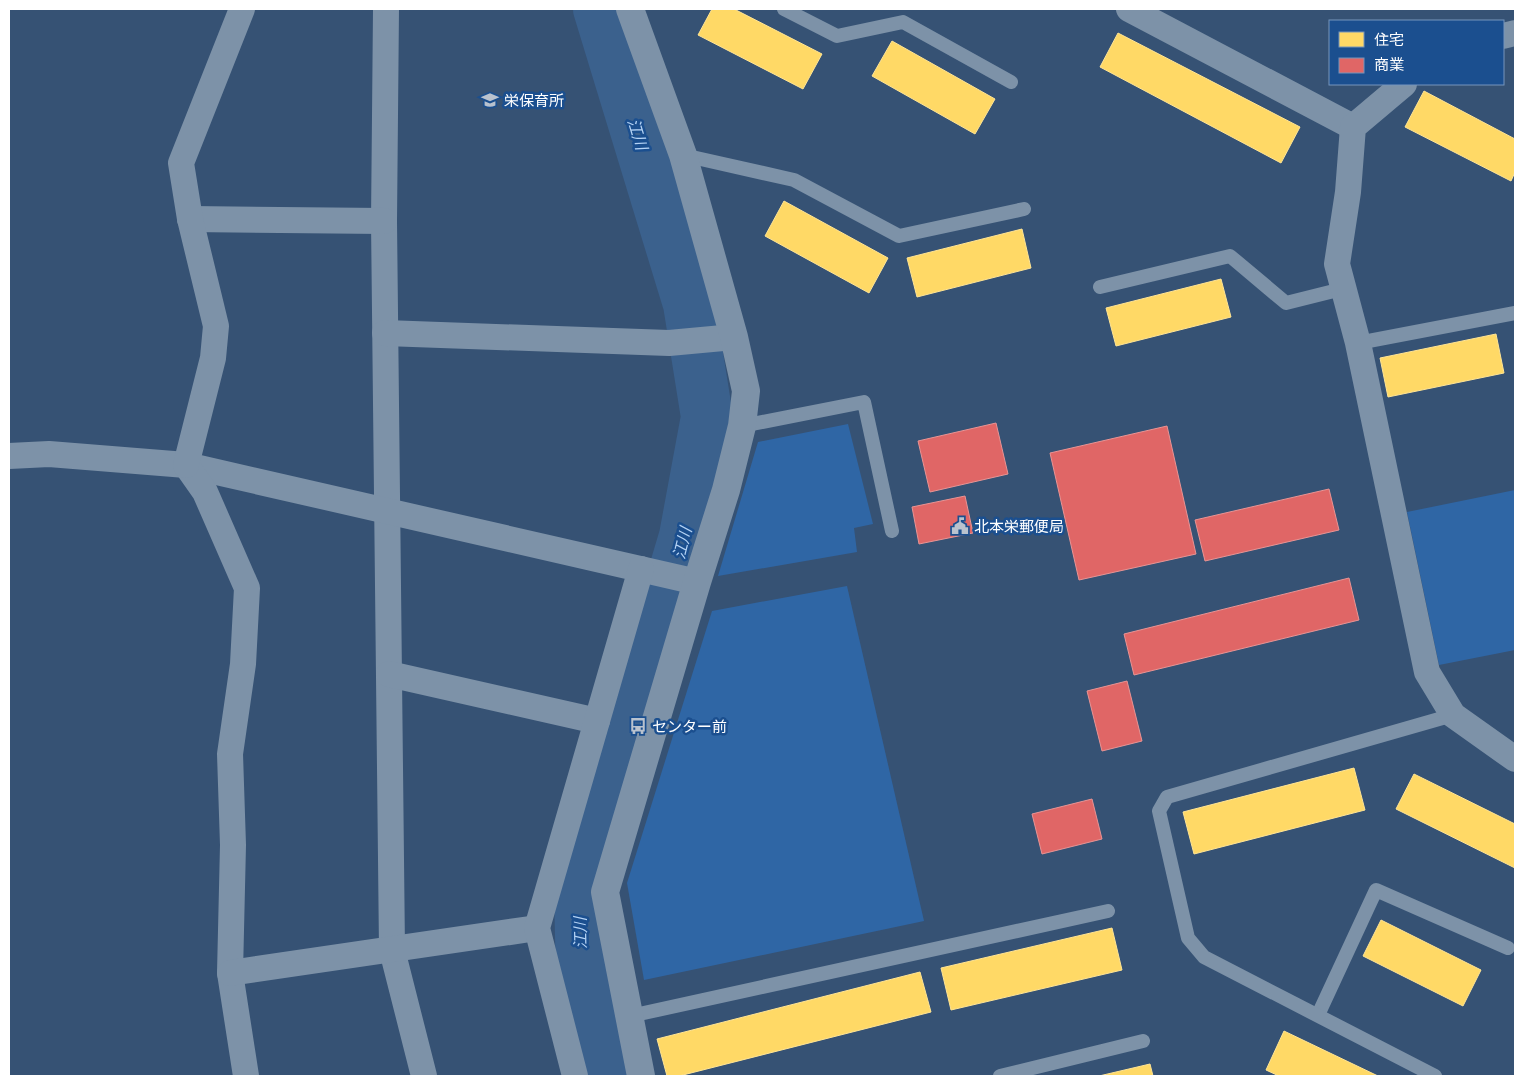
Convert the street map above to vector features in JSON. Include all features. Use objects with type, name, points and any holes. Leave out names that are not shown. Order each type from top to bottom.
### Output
[{"type":"street","points":[[242,9],[181,163],[190,219],[216,326],[213,358],[186,465],[205,492],[247,588],[243,664],[230,754],[233,845],[230,973],[246,1076]]},
{"type":"street","points":[[386,9],[384,221],[392,950],[424,1076]]},
{"type":"street","points":[[630,9],[683,155],[734,337],[746,391],[742,426],[726,490],[696,582],[605,892],[641,1076]]},
{"type":"street","points":[[1129,9],[1353,127]]},
{"type":"street","points":[[1403,85],[1353,127],[1348,192],[1337,264],[1342,289],[1358,343],[1428,672],[1453,715],[1515,759]]},
{"type":"street","points":[[190,219],[384,221]]},
{"type":"street","points":[[385,333],[669,343],[734,337]]},
{"type":"street","points":[[9,456],[49,454],[186,465],[696,582]]},
{"type":"street","points":[[575,1076],[537,928],[640,569]]},
{"type":"street","points":[[388,674],[597,721]]},
{"type":"street","points":[[230,973],[537,928]]},
{"type":"lane","points":[[784,9],[837,36],[903,22],[1011,82]]},
{"type":"lane","points":[[683,155],[794,180],[898,236],[1024,208]]},
{"type":"lane","points":[[1100,287],[1230,256],[1286,303],[1342,289]]},
{"type":"lane","points":[[1358,343],[1515,313]]},
{"type":"lane","points":[[742,426],[864,402],[892,531]]},
{"type":"lane","points":[[1436,1076],[1204,957],[1188,938],[1159,811],[1167,797],[1453,715]]},
{"type":"lane","points":[[1318,1015],[1376,890],[1508,948]]},
{"type":"lane","points":[[630,1016],[1108,911]]},
{"type":"lane","points":[[1000,1076],[1143,1041]]},
{"type":"shaded area","points":[[848,424],[873,524],[854,528],[857,552],[718,576],[758,442]]},
{"type":"shaded area","points":[[1515,490],[1515,650],[1439,665],[1407,512]]},
{"type":"shaded area","points":[[847,586],[924,921],[644,980],[627,883],[712,611]]},
{"type":"building: 住宅","points":[[712,9],[734,9],[822,54],[803,89],[698,35]]},
{"type":"building: 住宅","points":[[1118,33],[1300,127],[1281,163],[1100,67]]},
{"type":"building: 住宅","points":[[892,41],[995,99],[975,134],[872,76]]},
{"type":"building: 住宅","points":[[1424,91],[1515,139],[1515,172],[1511,181],[1405,127]]},
{"type":"building: 住宅","points":[[784,201],[888,258],[869,293],[765,236]]},
{"type":"building: 住宅","points":[[1022,229],[1031,268],[917,297],[907,258]]},
{"type":"building: 住宅","points":[[1221,279],[1231,317],[1116,346],[1106,308]]},
{"type":"building: 住宅","points":[[1496,334],[1504,373],[1388,397],[1380,358]]},
{"type":"building: 住宅","points":[[1354,768],[1365,810],[1194,854],[1183,812]]},
{"type":"building: 住宅","points":[[1414,774],[1515,824],[1515,868],[1396,809]]},
{"type":"building: 住宅","points":[[1381,920],[1481,970],[1463,1006],[1363,956]]},
{"type":"building: 住宅","points":[[1112,928],[1122,970],[951,1010],[941,968]]},
{"type":"building: 住宅","points":[[920,972],[931,1012],[679,1076],[667,1076],[657,1039]]},
{"type":"building: 住宅","points":[[1284,1031],[1378,1076],[1279,1076],[1266,1070]]},
{"type":"building: 住宅","points":[[1150,1064],[1153,1076],[1099,1076]]},
{"type":"building: 商業","points":[[996,423],[1008,474],[930,492],[918,441]]},
{"type":"building: 商業","points":[[1167,426],[1196,554],[1079,580],[1050,453]]},
{"type":"building: 商業","points":[[1329,489],[1339,530],[1205,561],[1195,520]]},
{"type":"building: 商業","points":[[965,496],[973,533],[919,544],[912,507]]},
{"type":"building: 商業","points":[[1349,578],[1359,620],[1134,675],[1124,634]]},
{"type":"building: 商業","points":[[1127,681],[1142,741],[1102,751],[1087,691]]},
{"type":"building: 商業","points":[[1092,799],[1102,839],[1042,854],[1032,814]]},
{"type":"waterway","name":"江川","points":[[599,9],[689,304],[707,417],[685,536],[580,891],[582,980],[604,1076]]},
{"type":"place","name":"栄保育所","points":[[490,100]]},
{"type":"place","name":"北本栄郵便局","points":[[960,526]]},
{"type":"place","name":"センター前","points":[[638,726]]}]
